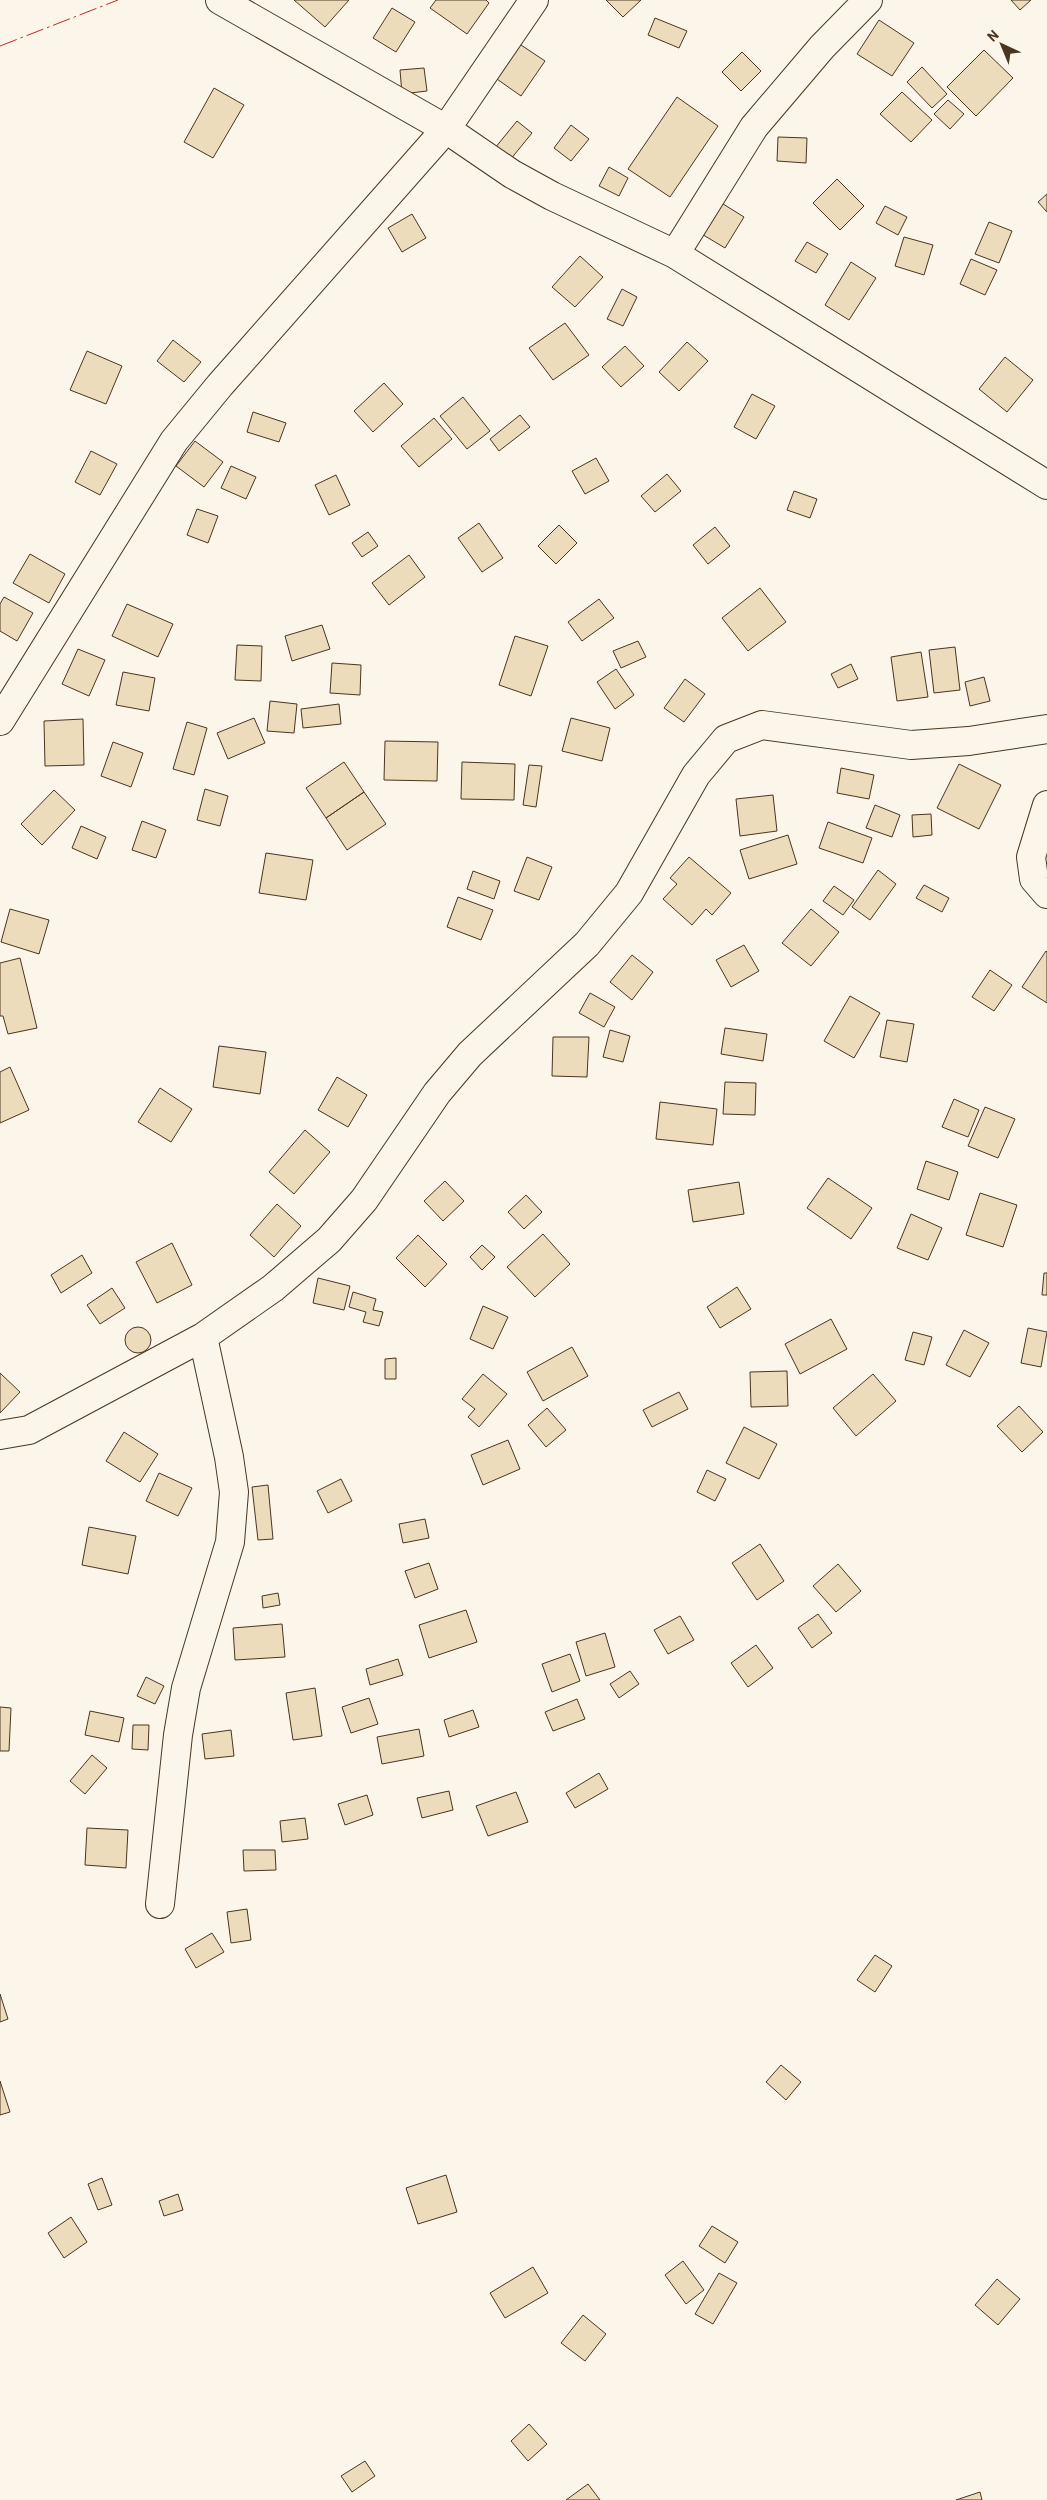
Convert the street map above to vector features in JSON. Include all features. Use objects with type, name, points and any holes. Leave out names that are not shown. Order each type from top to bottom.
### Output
[{"type":"street","points":[[220,0],[446,129],[512,174],[552,196],[675,254],[1043,476]]},
{"type":"street","points":[[0,721],[174,441],[220,385],[446,129],[534,0]]},
{"type":"street","points":[[675,254],[754,127],[822,47],[868,0]]},
{"type":"street","points":[[0,1435],[29,1430],[203,1337],[273,1288],[328,1240],[364,1200],[437,1093],[470,1054],[587,944],[629,893],[696,775],[726,739],[762,725],[911,745],[969,741],[1047,729]]},
{"type":"street","points":[[1047,806],[1032,857],[1034,879],[1047,894]]},
{"type":"street","points":[[160,1904],[178,1735],[186,1688],[230,1542],[233,1483],[203,1337]]},
{"type":"building","points":[[294,0],[349,0],[325,27]]},
{"type":"building","points":[[436,0],[486,0],[489,3],[467,34],[430,8]]},
{"type":"building","points":[[606,0],[641,0],[623,17]]},
{"type":"building","points":[[1011,0],[1031,0],[1020,10]]},
{"type":"building","points":[[392,8],[415,22],[396,52],[373,38]]},
{"type":"building","points":[[655,18],[687,31],[679,48],[648,35]]},
{"type":"building","points":[[879,20],[914,43],[892,76],[857,54]]},
{"type":"building","points":[[518,43],[545,61],[521,96],[494,77]]},
{"type":"building","points":[[984,50],[1013,78],[976,116],[947,87]]},
{"type":"building","points":[[742,52],[761,71],[741,91],[722,72]]},
{"type":"building","points":[[922,67],[947,94],[932,108],[907,82]]},
{"type":"building","points":[[424,68],[427,91],[402,94],[400,70]]},
{"type":"building","points":[[214,88],[244,105],[213,158],[184,142]]},
{"type":"building","points":[[902,92],[932,120],[911,142],[880,114]]},
{"type":"building","points":[[677,97],[718,126],[670,197],[628,169]]},
{"type":"building","points":[[948,100],[964,114],[950,129],[934,114]]},
{"type":"building","points":[[517,121],[532,133],[510,160],[495,148]]},
{"type":"building","points":[[571,125],[589,139],[571,161],[554,148]]},
{"type":"building","points":[[778,137],[807,138],[806,163],[777,161]]},
{"type":"building","points":[[609,167],[628,178],[619,196],[599,186]]},
{"type":"building","points":[[837,179],[864,206],[840,230],[813,203]]},
{"type":"building","points":[[1047,194],[1047,212],[1038,202]]},
{"type":"building","points":[[720,202],[744,217],[725,248],[700,233]]},
{"type":"building","points":[[885,206],[907,217],[898,235],[876,223]]},
{"type":"building","points":[[412,214],[426,238],[402,252],[388,228]]},
{"type":"building","points":[[989,222],[1012,231],[999,263],[975,254]]},
{"type":"building","points":[[904,237],[933,245],[924,275],[895,266]]},
{"type":"building","points":[[807,242],[828,254],[816,273],[795,261]]},
{"type":"building","points":[[580,256],[603,277],[575,307],[552,287]]},
{"type":"building","points":[[971,259],[997,270],[985,295],[960,284]]},
{"type":"building","points":[[851,262],[876,278],[849,320],[825,305]]},
{"type":"building","points":[[622,289],[637,297],[623,326],[607,319]]},
{"type":"building","points":[[565,323],[589,355],[553,380],[529,348]]},
{"type":"building","points":[[173,340],[201,362],[184,382],[157,361]]},
{"type":"building","points":[[687,342],[708,361],[679,391],[659,372]]},
{"type":"building","points":[[625,346],[644,366],[621,387],[602,367]]},
{"type":"building","points":[[87,351],[122,366],[106,404],[70,390]]},
{"type":"building","points":[[1005,357],[1033,380],[1007,412],[979,389]]},
{"type":"building","points":[[384,383],[403,404],[373,432],[354,411]]},
{"type":"building","points":[[752,394],[775,406],[756,439],[734,427]]},
{"type":"building","points":[[463,397],[490,431],[467,449],[440,416]]},
{"type":"building","points":[[253,412],[286,423],[279,442],[247,432]]},
{"type":"building","points":[[520,415],[530,427],[499,451],[490,439]]},
{"type":"building","points":[[434,418],[452,439],[419,467],[401,446]]},
{"type":"building","points":[[195,441],[223,462],[204,487],[176,466]]},
{"type":"building","points":[[91,451],[117,464],[100,495],[75,482]]},
{"type":"building","points":[[596,458],[609,481],[585,494],[572,471]]},
{"type":"building","points":[[231,466],[256,477],[246,499],[221,488]]},
{"type":"building","points":[[667,474],[681,491],[655,512],[641,496]]},
{"type":"building","points":[[336,475],[350,505],[329,515],[315,485]]},
{"type":"building","points":[[794,491],[817,499],[810,518],[787,510]]},
{"type":"building","points":[[197,509],[218,516],[208,543],[187,535]]},
{"type":"building","points":[[479,523],[503,558],[482,572],[458,538]]},
{"type":"building","points":[[559,525],[577,543],[556,564],[538,546]]},
{"type":"building","points":[[715,527],[730,546],[708,564],[693,545]]},
{"type":"building","points":[[368,532],[378,546],[362,557],[352,543]]},
{"type":"building","points":[[30,554],[65,574],[49,603],[13,583]]},
{"type":"building","points":[[409,555],[425,577],[389,605],[372,583]]},
{"type":"building","points":[[760,588],[786,622],[748,651],[722,618]]},
{"type":"building","points":[[4,597],[33,613],[17,641],[0,631],[0,604]]},
{"type":"building","points":[[599,599],[614,618],[582,641],[568,622]]},
{"type":"building","points":[[127,604],[173,624],[158,657],[112,636]]},
{"type":"building","points":[[322,625],[330,649],[292,661],[285,636]]},
{"type":"building","points":[[515,636],[548,646],[531,696],[499,685]]},
{"type":"building","points":[[638,641],[646,657],[621,668],[613,651]]},
{"type":"building","points":[[237,645],[262,646],[261,681],[235,680]]},
{"type":"building","points":[[955,647],[960,690],[934,693],[929,650]]},
{"type":"building","points":[[78,649],[105,660],[89,696],[62,684]]},
{"type":"building","points":[[921,652],[928,697],[897,701],[891,657]]},
{"type":"building","points":[[332,663],[361,665],[360,695],[330,693]]},
{"type":"building","points":[[851,664],[858,679],[838,688],[831,674]]},
{"type":"building","points":[[616,669],[634,695],[615,709],[597,682]]},
{"type":"building","points":[[123,672],[155,678],[149,711],[116,705]]},
{"type":"building","points":[[984,677],[990,701],[970,706],[965,682]]},
{"type":"building","points":[[685,679],[705,694],[684,722],[664,708]]},
{"type":"building","points":[[270,701],[297,704],[294,733],[267,731]]},
{"type":"building","points":[[339,704],[341,724],[303,728],[301,709]]},
{"type":"building","points":[[254,718],[265,743],[228,759],[217,733]]},
{"type":"building","points":[[571,718],[610,728],[602,761],[562,751]]},
{"type":"building","points":[[83,719],[84,765],[45,766],[44,721]]},
{"type":"building","points":[[187,722],[207,728],[194,775],[173,769]]},
{"type":"building","points":[[385,741],[438,742],[437,781],[384,780]]},
{"type":"building","points":[[113,742],[143,753],[131,787],[101,776]]},
{"type":"building","points":[[344,762],[364,792],[326,818],[306,788]]},
{"type":"building","points":[[462,762],[515,764],[514,800],[461,799]]},
{"type":"building","points":[[959,764],[1001,785],[979,829],[937,808]]},
{"type":"building","points":[[529,765],[542,766],[536,807],[523,805]]},
{"type":"building","points":[[841,768],[874,775],[869,799],[837,793]]},
{"type":"building","points":[[205,789],[228,796],[220,826],[197,820]]},
{"type":"building","points":[[54,790],[75,810],[42,845],[21,824]]},
{"type":"building","points":[[364,792],[386,824],[347,850],[326,818]]},
{"type":"building","points":[[773,795],[777,831],[740,836],[736,799]]},
{"type":"building","points":[[875,805],[900,815],[892,837],[866,828]]},
{"type":"building","points":[[931,814],[932,835],[913,837],[912,815]]},
{"type":"building","points":[[142,821],[166,830],[156,858],[132,850]]},
{"type":"building","points":[[828,822],[872,838],[863,863],[819,848]]},
{"type":"building","points":[[81,826],[106,837],[97,859],[72,848]]},
{"type":"building","points":[[788,835],[797,864],[749,879],[740,850]]},
{"type":"building","points":[[266,853],[313,860],[306,900],[259,893]]},
{"type":"building","points":[[527,857],[552,867],[539,900],[514,891]]},
{"type":"building","points":[[689,857],[731,893],[712,915],[706,909],[692,925],[663,899],[677,884],[670,878]]},
{"type":"building","points":[[878,870],[896,884],[870,920],[852,907]]},
{"type":"building","points":[[473,871],[500,881],[494,899],[467,889]]},
{"type":"building","points":[[924,885],[949,898],[942,912],[916,898]]},
{"type":"building","points":[[834,886],[854,900],[843,915],[823,901]]},
{"type":"building","points":[[458,897],[493,910],[481,940],[447,927]]},
{"type":"building","points":[[10,909],[49,920],[39,954],[1,942]]},
{"type":"building","points":[[811,909],[839,932],[811,966],[782,943]]},
{"type":"building","points":[[744,945],[759,971],[731,987],[716,960]]},
{"type":"building","points":[[1047,952],[1047,1003],[1022,987]]},
{"type":"building","points":[[632,955],[653,972],[632,1000],[610,982]]},
{"type":"building","points":[[20,958],[37,1028],[8,1034],[3,1016],[0,1016],[0,963]]},
{"type":"building","points":[[990,970],[1012,985],[994,1011],[972,997]]},
{"type":"building","points":[[590,993],[615,1007],[604,1027],[579,1013]]},
{"type":"building","points":[[850,996],[880,1013],[854,1058],[824,1041]]},
{"type":"building","points":[[887,1020],[914,1024],[907,1062],[880,1057]]},
{"type":"building","points":[[725,1028],[767,1034],[763,1061],[721,1054]]},
{"type":"building","points":[[610,1030],[630,1036],[623,1062],[603,1057]]},
{"type":"building","points":[[553,1037],[589,1037],[587,1077],[552,1076]]},
{"type":"building","points":[[219,1046],[266,1052],[260,1094],[213,1087]]},
{"type":"building","points":[[10,1067],[29,1110],[0,1123],[0,1072]]},
{"type":"building","points":[[337,1077],[367,1095],[348,1127],[318,1110]]},
{"type":"building","points":[[725,1082],[756,1083],[755,1115],[723,1114]]},
{"type":"building","points":[[160,1088],[192,1109],[171,1142],[138,1122]]},
{"type":"building","points":[[954,1099],[979,1110],[968,1137],[942,1127]]},
{"type":"building","points":[[660,1102],[717,1109],[713,1145],[656,1139]]},
{"type":"building","points":[[985,1107],[1015,1119],[998,1158],[968,1146]]},
{"type":"building","points":[[305,1130],[330,1152],[294,1194],[269,1172]]},
{"type":"building","points":[[926,1161],[958,1172],[949,1200],[917,1189]]},
{"type":"building","points":[[828,1178],[872,1208],[851,1239],[807,1208]]},
{"type":"building","points":[[445,1181],[464,1201],[443,1221],[424,1201]]},
{"type":"building","points":[[739,1182],[744,1214],[693,1222],[688,1190]]},
{"type":"building","points":[[980,1193],[1017,1205],[1003,1247],[966,1235]]},
{"type":"building","points":[[526,1195],[542,1212],[524,1229],[508,1212]]},
{"type":"building","points":[[277,1204],[301,1226],[274,1257],[250,1235]]},
{"type":"building","points":[[911,1214],[942,1228],[928,1260],[897,1248]]},
{"type":"building","points":[[543,1234],[570,1264],[535,1297],[507,1267]]},
{"type":"building","points":[[418,1235],[447,1264],[425,1287],[396,1258]]},
{"type":"building","points":[[172,1243],[192,1285],[157,1303],[136,1262]]},
{"type":"building","points":[[482,1245],[495,1257],[482,1270],[470,1257]]},
{"type":"building","points":[[82,1255],[92,1273],[61,1293],[51,1275]]},
{"type":"building","points":[[1044,1273],[1047,1273],[1047,1295],[1042,1295]]},
{"type":"building","points":[[318,1278],[350,1286],[344,1310],[313,1303]]},
{"type":"building","points":[[737,1287],[751,1309],[720,1328],[707,1307]]},
{"type":"building","points":[[112,1288],[125,1308],[100,1324],[87,1305]]},
{"type":"building","points":[[353,1292],[376,1299],[373,1310],[383,1312],[379,1326],[363,1322],[366,1312],[349,1307]]},
{"type":"building","points":[[483,1306],[508,1317],[493,1349],[470,1339]]},
{"type":"building","points":[[831,1319],[847,1349],[800,1374],[785,1344]]},
{"type":"building","points":[[138,1327],[147,1331],[151,1340],[147,1349],[138,1353],[129,1349],[125,1340],[129,1331]]},
{"type":"building","points":[[1028,1328],[1047,1332],[1041,1367],[1021,1363]]},
{"type":"building","points":[[964,1330],[989,1343],[970,1377],[946,1365]]},
{"type":"building","points":[[913,1332],[932,1337],[924,1365],[905,1360]]},
{"type":"building","points":[[572,1347],[588,1376],[543,1401],[527,1372]]},
{"type":"building","points":[[396,1358],[396,1379],[385,1379],[385,1359]]},
{"type":"building","points":[[787,1371],[788,1406],[751,1407],[750,1372]]},
{"type":"building","points":[[0,1373],[20,1392],[0,1413]]},
{"type":"building","points":[[483,1374],[507,1394],[479,1427],[468,1417],[475,1409],[462,1399]]},
{"type":"building","points":[[873,1374],[896,1401],[856,1436],[833,1408]]},
{"type":"building","points":[[679,1392],[688,1409],[652,1427],[643,1410]]},
{"type":"building","points":[[1019,1406],[1043,1432],[1022,1452],[997,1426]]},
{"type":"building","points":[[547,1408],[566,1430],[546,1447],[528,1425]]},
{"type":"building","points":[[744,1427],[777,1444],[759,1479],[726,1463]]},
{"type":"building","points":[[124,1432],[158,1454],[140,1482],[106,1461]]},
{"type":"building","points":[[508,1440],[520,1469],[483,1485],[471,1455]]},
{"type":"building","points":[[707,1470],[726,1479],[715,1501],[697,1492]]},
{"type":"building","points":[[159,1473],[192,1488],[178,1516],[146,1501]]},
{"type":"building","points":[[341,1479],[352,1501],[328,1513],[317,1491]]},
{"type":"building","points":[[268,1485],[273,1539],[258,1540],[252,1487]]},
{"type":"building","points":[[425,1519],[429,1538],[403,1543],[399,1524]]},
{"type":"building","points":[[89,1527],[136,1536],[128,1574],[82,1565]]},
{"type":"building","points":[[760,1544],[784,1581],[757,1600],[732,1563]]},
{"type":"building","points":[[429,1563],[438,1589],[415,1598],[405,1571]]},
{"type":"building","points":[[838,1564],[861,1591],[836,1612],[813,1586]]},
{"type":"building","points":[[278,1593],[280,1605],[263,1608],[262,1596]]},
{"type":"building","points":[[466,1610],[477,1642],[429,1658],[419,1625]]},
{"type":"building","points":[[818,1614],[832,1633],[812,1648],[798,1628]]},
{"type":"building","points":[[680,1616],[694,1640],[668,1654],[654,1630]]},
{"type":"building","points":[[282,1624],[285,1657],[235,1660],[233,1628]]},
{"type":"building","points":[[605,1633],[615,1667],[586,1676],[576,1642]]},
{"type":"building","points":[[756,1645],[773,1668],[748,1687],[731,1663]]},
{"type":"building","points":[[570,1654],[580,1681],[552,1692],[542,1664]]},
{"type":"building","points":[[398,1659],[403,1675],[370,1685],[366,1669]]},
{"type":"building","points":[[630,1671],[639,1684],[619,1698],[610,1684]]},
{"type":"building","points":[[146,1677],[164,1686],[155,1704],[137,1696]]},
{"type":"building","points":[[315,1688],[322,1736],[293,1740],[286,1693]]},
{"type":"building","points":[[369,1698],[378,1724],[351,1733],[342,1707]]},
{"type":"building","points":[[577,1699],[585,1719],[553,1731],[545,1712]]},
{"type":"building","points":[[0,1707],[11,1708],[9,1751],[0,1751]]},
{"type":"building","points":[[473,1710],[479,1727],[449,1737],[444,1720]]},
{"type":"building","points":[[90,1711],[124,1718],[119,1742],[85,1735]]},
{"type":"building","points":[[133,1725],[149,1725],[148,1750],[132,1749]]},
{"type":"building","points":[[419,1729],[424,1756],[382,1764],[377,1737]]},
{"type":"building","points":[[231,1730],[234,1756],[205,1759],[202,1734]]},
{"type":"building","points":[[92,1755],[107,1768],[85,1794],[70,1781]]},
{"type":"building","points":[[599,1773],[608,1789],[575,1808],[566,1793]]},
{"type":"building","points":[[449,1791],[453,1810],[422,1818],[417,1798]]},
{"type":"building","points":[[516,1792],[528,1822],[488,1836],[476,1806]]},
{"type":"building","points":[[367,1795],[373,1815],[345,1825],[338,1804]]},
{"type":"building","points":[[305,1818],[308,1839],[282,1842],[280,1821]]},
{"type":"building","points":[[87,1828],[128,1830],[126,1868],[85,1865]]},
{"type":"building","points":[[243,1850],[275,1850],[276,1870],[244,1871]]},
{"type":"building","points":[[247,1909],[251,1940],[231,1943],[227,1912]]},
{"type":"building","points":[[212,1933],[224,1952],[196,1968],[185,1949]]},
{"type":"building","points":[[875,1955],[892,1966],[875,1992],[857,1980]]},
{"type":"building","points":[[0,1994],[8,2019],[0,2022]]},
{"type":"building","points":[[781,2065],[801,2082],[786,2100],[766,2082]]},
{"type":"building","points":[[0,2081],[10,2112],[0,2115]]},
{"type":"building","points":[[446,2175],[457,2212],[418,2224],[406,2188]]},
{"type":"building","points":[[102,2178],[112,2205],[98,2210],[88,2184]]},
{"type":"building","points":[[178,2194],[183,2210],[164,2216],[159,2201]]},
{"type":"building","points":[[71,2217],[87,2242],[64,2258],[48,2233]]},
{"type":"building","points":[[712,2226],[738,2242],[725,2263],[699,2246]]},
{"type":"building","points":[[683,2261],[704,2290],[686,2304],[665,2275]]},
{"type":"building","points":[[533,2267],[548,2293],[505,2318],[490,2293]]},
{"type":"building","points":[[719,2273],[737,2283],[713,2324],[695,2314]]},
{"type":"building","points":[[997,2279],[1020,2299],[998,2325],[975,2305]]},
{"type":"building","points":[[583,2315],[606,2334],[585,2361],[561,2343]]},
{"type":"building","points":[[529,2424],[547,2444],[528,2461],[511,2441]]},
{"type":"building","points":[[365,2461],[375,2476],[352,2492],[341,2476]]},
{"type":"building","points":[[588,2484],[600,2500],[566,2500]]},
{"type":"building","points":[[980,2492],[982,2500],[956,2500]]},
{"type":"power","points":[[0,46],[118,0]]}]
